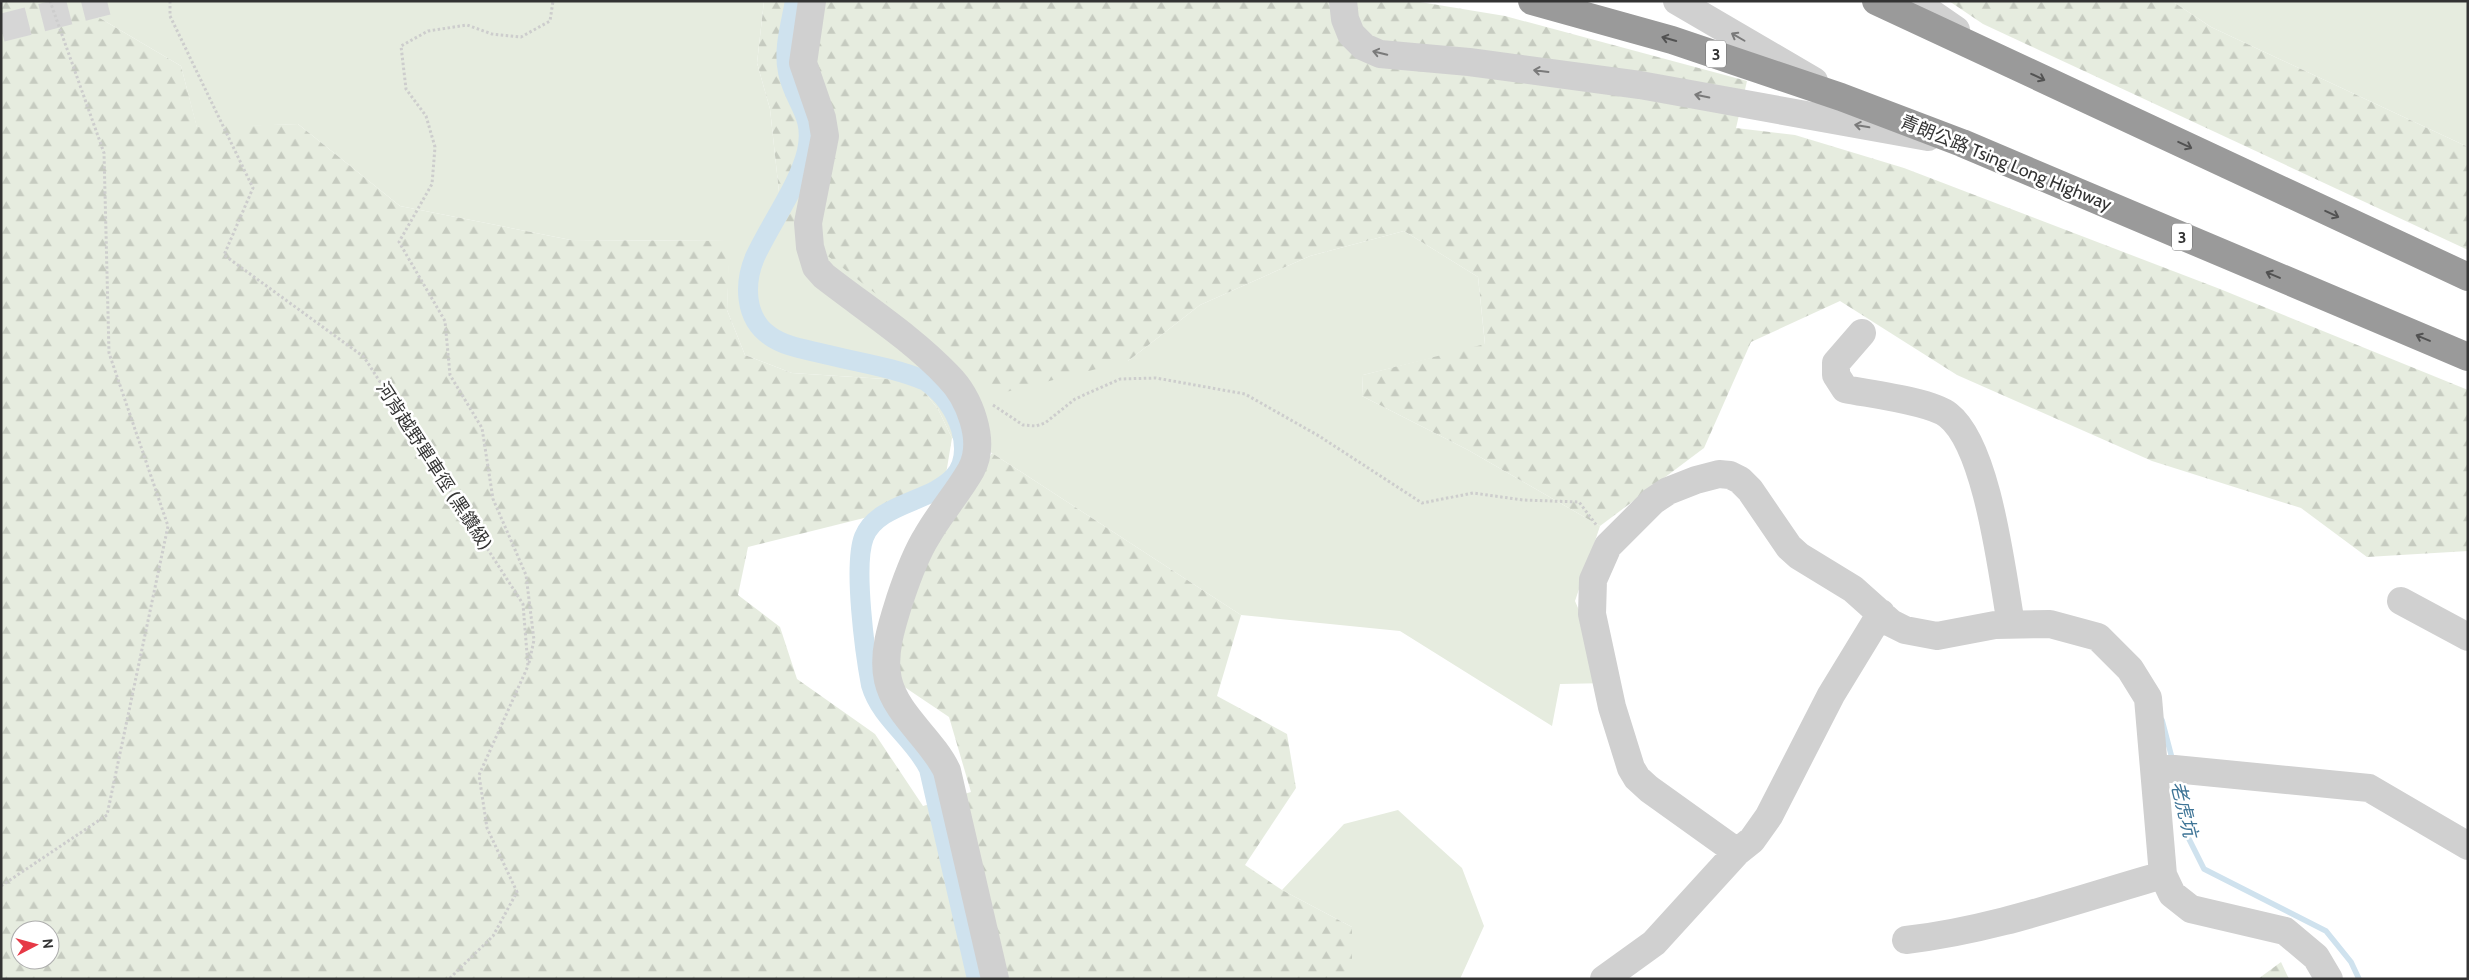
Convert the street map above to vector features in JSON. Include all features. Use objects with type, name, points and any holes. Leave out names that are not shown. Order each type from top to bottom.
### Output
[{"type":"highway","name":"青朗公路 Tsing Long Highway","points":[[1532,1],[1555,5],[1710,52],[1841,97],[1962,143],[2468,357]]},
{"type":"highway","points":[[1876,1],[2468,277]]},
{"type":"street","points":[[812,1],[803,63],[822,118],[825,136],[808,223],[810,247],[816,267],[824,276],[919,349],[949,377],[967,404],[977,443],[972,468],[926,537],[907,578],[894,619],[886,662],[894,698],[939,754],[947,771],[995,979]]},
{"type":"street","points":[[1343,1],[1344,20],[1351,34],[1364,47],[1380,54],[1469,62],[1640,85],[1962,143]]},
{"type":"street","points":[[1914,1],[1994,56]]},
{"type":"street","points":[[1681,2],[1841,97]]},
{"type":"street","points":[[1862,333],[1836,363],[1836,375],[1845,389],[1930,406],[1948,414],[1960,428],[1971,446],[1983,476],[2011,624]]},
{"type":"street","points":[[1737,852],[1649,789],[1637,778],[1626,756],[1612,708],[1591,606],[1593,580],[1602,557],[1615,538],[1638,514],[1668,491],[1712,475],[1730,475],[1740,480],[1750,490],[1789,547],[1799,556],[1853,589],[1891,623],[1905,630],[1937,636],[2011,624],[2050,624],[2098,638],[2130,670],[2148,698],[2158,767],[2163,874],[2172,894],[2191,909],[2285,931],[2316,957],[2328,979]]},
{"type":"street","points":[[2401,600],[2468,637]]},
{"type":"street","points":[[1604,979],[1654,943],[1737,852],[1752,840],[1769,816],[1831,695],[1881,614]]},
{"type":"street","points":[[2158,767],[2369,788],[2468,846]]},
{"type":"street","points":[[1906,940],[1944,936],[1991,925],[2163,874]]},
{"type":"path","points":[[1,886],[107,815],[168,526],[109,353],[104,153],[50,1]]},
{"type":"path","name":"河背越野單車徑 (黑鑽級)","points":[[170,1],[170,16],[253,188],[224,256],[364,357],[523,604],[528,666],[479,775],[487,828],[517,892],[493,936],[449,979]]},
{"type":"path","points":[[528,666],[534,640],[526,575],[493,499],[482,428],[450,375],[445,321],[399,242],[432,184],[435,146],[426,116],[406,89],[401,46],[428,30],[467,25],[492,34],[521,37],[550,21],[553,1]]},
{"type":"path","points":[[967,404],[981,396],[1023,425],[1036,426],[1045,423],[1075,399],[1120,379],[1156,378],[1244,394],[1319,436],[1422,503],[1473,494],[1523,500],[1579,502],[1604,535],[1615,538]]},
{"type":"green space","points":[[1,1],[97,1],[98,17],[181,66],[197,127],[298,124],[400,206],[571,240],[730,241],[727,310],[745,355],[792,373],[916,381],[938,409],[952,438],[946,474],[868,517],[748,547],[738,595],[780,627],[797,679],[875,734],[923,806],[971,792],[949,717],[900,684],[893,608],[992,453],[1241,615],[1217,696],[1287,734],[1296,788],[1245,865],[1282,890],[1352,927],[1352,979],[1,979]]},
{"type":"green space","points":[[97,1],[764,1],[757,63],[770,109],[782,220],[1128,361],[1200,305],[1310,256],[1404,231],[1478,277],[1485,345],[1363,375],[1362,396],[1468,450],[1600,526],[1575,601],[1610,683],[1560,684],[1552,726],[1400,631],[1241,615],[992,453],[952,438],[938,409],[916,381],[792,373],[745,355],[727,310],[729,241],[571,240],[400,206],[298,124],[197,128],[181,66],[98,17]]},
{"type":"green space","points":[[764,1],[1414,1],[1505,16],[1747,81],[1736,128],[1795,135],[1904,168],[2220,289],[2468,390],[2468,551],[2367,557],[2301,508],[2152,461],[1957,375],[1840,301],[1751,342],[1704,448],[1600,526],[1468,450],[1362,396],[1363,375],[1485,344],[1478,277],[1404,231],[1310,256],[1200,305],[1128,361],[1002,393],[782,220],[770,109],[757,63]]},
{"type":"green space","points":[[1949,1],[2172,1],[2211,27],[2468,147],[2468,250],[1983,24]]},
{"type":"green space","points":[[2172,1],[2468,1],[2468,147],[2211,27]]},
{"type":"green space","points":[[1398,810],[1462,868],[1484,926],[1460,979],[1352,979],[1352,927],[1282,890],[1344,824]]},
{"type":"green space","points":[[2281,962],[2289,979],[2258,979]]},
{"type":"waterway","points":[[795,1],[786,54],[791,83],[806,118],[809,138],[807,151],[798,177],[761,244],[751,267],[748,289],[749,300],[755,320],[761,329],[787,345],[887,368],[926,381],[948,402],[961,429],[964,454],[958,472],[945,485],[890,511],[875,522],[864,537],[861,550],[860,588],[863,631],[871,685],[882,708],[923,758],[929,769],[977,979]]},
{"type":"waterway","name":"老虎坑","points":[[2162,720],[2173,762]]},
{"type":"waterway","name":"老虎坑","points":[[2175,776],[2184,829],[2204,869],[2326,931],[2351,962],[2359,979]]},
{"type":"tunnel","points":[[1,28],[107,1]]}]
